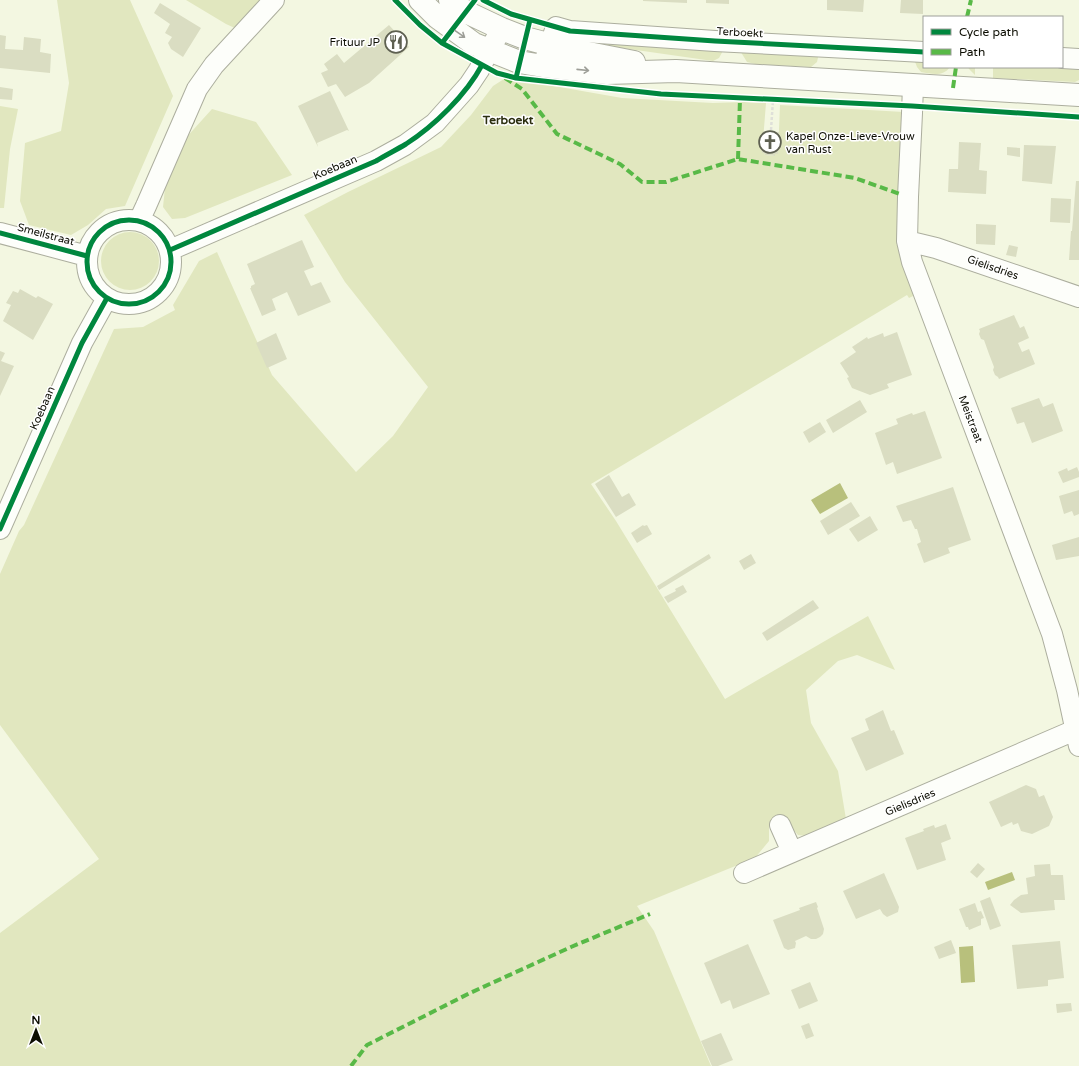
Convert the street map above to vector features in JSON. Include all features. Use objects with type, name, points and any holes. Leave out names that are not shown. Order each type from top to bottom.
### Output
[{"type":"main road","points":[[420,0],[437,17],[474,44],[519,62],[543,66],[607,73],[676,71],[1079,95]]},
{"type":"main road","points":[[450,0],[466,12],[502,29],[526,38],[549,45],[676,71]]},
{"type":"street","points":[[139,221],[197,89],[214,65],[274,0]]},
{"type":"street","name":"Terboekt","points":[[543,66],[556,27],[570,31],[714,41],[923,52]]},
{"type":"street","name":"Koebaan","points":[[170,250],[376,161],[406,144],[435,123],[469,85],[502,29]]},
{"type":"street","points":[[1063,58],[1079,59]]},
{"type":"street","name":"Meistraat","points":[[913,86],[907,241],[912,262],[1073,686],[1077,738]]},
{"type":"street","points":[[119,221],[139,221],[150,226],[162,235],[170,250],[171,268],[169,276],[165,284],[156,294],[146,300],[134,304],[114,302],[101,293],[91,281],[87,256],[92,241],[110,224],[119,221]]},
{"type":"street","name":"Smeilstraat","points":[[0,233],[87,256]]},
{"type":"street","name":"Gielisdries","points":[[907,241],[939,249],[1079,297]]},
{"type":"street","name":"Koebaan","points":[[0,529],[82,343],[107,298]]},
{"type":"street","name":"Gielisdries","points":[[744,873],[1040,746],[1077,738]]},
{"type":"street","points":[[780,825],[792,852]]},
{"type":"path","points":[[766,99],[781,100]]},
{"type":"path","points":[[772,130],[773,100]]},
{"type":"shaded area","points":[[57,0],[130,0],[173,96],[125,206],[106,209],[88,225],[71,235],[29,225],[20,201],[25,143],[61,131],[69,83]]},
{"type":"shaded area","points":[[186,0],[264,0],[237,29]]},
{"type":"shaded area","points":[[593,39],[725,47],[719,58],[713,61],[580,42]]},
{"type":"shaded area","points":[[739,49],[819,53],[817,62],[811,67],[755,64],[747,62]]},
{"type":"shaded area","points":[[914,59],[923,59],[923,68],[949,68],[941,74],[933,74],[921,72]]},
{"type":"shaded area","points":[[1063,66],[1079,66],[1079,80],[1075,82],[993,78],[993,68],[1063,68]]},
{"type":"shaded area","points":[[975,68],[975,75],[969,69]]},
{"type":"shaded area","points":[[504,79],[622,98],[713,103],[766,103],[762,153],[765,155],[774,156],[775,154],[778,154],[780,105],[904,112],[915,295],[909,298],[907,295],[591,484],[616,521],[725,699],[868,616],[895,670],[857,655],[838,661],[806,690],[811,723],[838,771],[846,819],[807,836],[798,835],[784,819],[769,826],[769,841],[755,858],[637,906],[654,931],[711,1066],[0,1066],[0,933],[99,859],[0,725],[0,574],[114,329],[143,327],[175,310],[173,305],[199,261],[217,252],[272,375],[356,472],[393,436],[428,387],[345,282],[304,215],[441,147],[471,115],[493,86]]},
{"type":"shaded area","points":[[0,106],[18,109],[10,149],[4,208],[0,208]]},
{"type":"shaded area","points":[[212,109],[256,122],[292,175],[185,218],[172,219],[163,207],[165,188],[184,140]]},
{"type":"shaded area","points":[[130,232],[146,237],[154,245],[159,261],[154,277],[146,285],[130,290],[114,285],[106,277],[101,261],[106,245],[114,237]]},
{"type":"shaded area","points":[[840,483],[848,498],[820,514],[811,500]]},
{"type":"shaded area","points":[[1012,872],[1015,880],[988,890],[985,882]]},
{"type":"shaded area","points":[[973,946],[975,982],[961,983],[959,947]]},
{"type":"building","points":[[687,0],[687,3],[643,1]]},
{"type":"building","points":[[706,0],[729,0],[729,4],[706,3]]},
{"type":"building","points":[[827,0],[864,0],[863,12],[827,10]]},
{"type":"building","points":[[901,0],[923,0],[923,14],[900,13]]},
{"type":"building","points":[[160,3],[201,28],[183,57],[171,49],[168,43],[172,37],[165,33],[170,24],[154,13]]},
{"type":"building","points":[[389,25],[409,47],[369,83],[345,97],[336,84],[328,87],[321,73],[328,70],[324,64],[337,54],[344,63]]},
{"type":"building","points":[[0,35],[6,36],[5,49],[23,50],[24,37],[41,39],[40,52],[51,54],[50,73],[0,68]]},
{"type":"building","points":[[0,87],[13,89],[12,100],[0,99]]},
{"type":"building","points":[[330,91],[349,131],[347,130],[317,143],[318,147],[298,106]]},
{"type":"building","name":"Kapel Onze-Lieve-Vrouw van Rust","points":[[763,131],[779,132],[778,154],[775,154],[775,156],[765,155],[762,153]]},
{"type":"building","points":[[959,142],[981,143],[979,170],[987,171],[986,194],[948,192],[949,169],[958,169]]},
{"type":"building","points":[[1024,145],[1056,146],[1052,184],[1022,181]]},
{"type":"building","points":[[1007,147],[1020,148],[1020,157],[1007,155]]},
{"type":"building","points":[[1076,181],[1079,181],[1079,260],[1069,260],[1071,231]]},
{"type":"building","points":[[1051,198],[1071,199],[1070,223],[1050,222]]},
{"type":"building","points":[[976,224],[996,225],[995,245],[976,244]]},
{"type":"building","points":[[302,240],[314,267],[304,271],[311,286],[321,282],[331,302],[298,316],[287,292],[272,299],[276,310],[262,316],[250,288],[255,284],[247,264]]},
{"type":"building","points":[[1009,245],[1018,247],[1016,257],[1006,255]]},
{"type":"building","points":[[20,289],[36,298],[38,296],[53,304],[33,340],[3,321],[11,305],[6,303],[13,291],[18,293]]},
{"type":"building","points":[[1014,315],[1020,328],[1024,326],[1029,338],[1018,343],[1022,352],[1029,349],[1035,364],[999,379],[993,370],[994,367],[984,340],[981,339],[979,334],[979,329]]},
{"type":"building","points":[[897,332],[912,375],[887,384],[889,388],[870,395],[852,388],[847,378],[849,377],[840,363],[856,352],[852,347],[867,337],[868,339],[883,333],[884,337]]},
{"type":"building","points":[[276,333],[287,359],[267,368],[256,343]]},
{"type":"building","points":[[0,351],[5,353],[1,361],[14,366],[0,396]]},
{"type":"building","points":[[1039,398],[1043,407],[1053,403],[1063,431],[1032,443],[1024,422],[1017,424],[1011,408]]},
{"type":"building","points":[[860,400],[867,412],[833,433],[826,420]]},
{"type":"building","points":[[925,411],[942,458],[897,474],[893,462],[886,465],[875,433],[898,424],[896,419],[912,413],[913,415]]},
{"type":"building","points":[[820,422],[826,432],[809,443],[803,432]]},
{"type":"building","points":[[1077,467],[1079,477],[1063,483],[1058,472],[1067,468],[1068,471]]},
{"type":"building","points":[[609,475],[622,497],[629,493],[636,505],[616,517],[595,484]]},
{"type":"building","points":[[953,487],[971,540],[948,548],[950,553],[924,563],[917,544],[921,542],[917,529],[915,529],[911,520],[903,522],[896,506]]},
{"type":"building","points":[[1079,490],[1079,514],[1074,516],[1072,511],[1064,514],[1059,496]]},
{"type":"building","points":[[851,502],[860,516],[828,535],[820,521]]},
{"type":"building","points":[[870,516],[878,530],[858,542],[849,529]]},
{"type":"building","points":[[643,525],[647,525],[652,534],[637,543],[631,533]]},
{"type":"building","points":[[1079,537],[1079,556],[1056,560],[1052,545]]},
{"type":"building","points":[[709,554],[711,558],[659,590],[657,586]]},
{"type":"building","points":[[751,554],[756,563],[744,570],[739,561]]},
{"type":"building","points":[[683,585],[687,592],[668,603],[664,597],[676,591],[675,589]]},
{"type":"building","points":[[813,600],[819,608],[767,641],[762,633]]},
{"type":"building","points":[[883,710],[891,731],[894,730],[904,754],[866,771],[851,738],[869,730],[865,719]]},
{"type":"building","points":[[1026,785],[1036,789],[1039,797],[1044,795],[1053,817],[1049,826],[1032,834],[1021,831],[1018,823],[1013,825],[1012,822],[1001,827],[989,802]]},
{"type":"building","points":[[946,824],[951,839],[941,843],[946,860],[917,870],[905,838],[924,831],[923,829],[934,825],[935,828]]},
{"type":"building","points":[[978,863],[985,869],[977,878],[970,872]]},
{"type":"building","points":[[1050,864],[1051,875],[1063,875],[1065,900],[1054,900],[1055,910],[1021,913],[1010,905],[1021,895],[1028,894],[1026,878],[1035,876],[1034,865]]},
{"type":"building","points":[[884,873],[899,907],[898,912],[887,917],[880,909],[856,919],[843,891]]},
{"type":"building","points":[[990,897],[1001,926],[990,930],[980,901]]},
{"type":"building","points":[[816,902],[824,929],[823,934],[816,939],[811,939],[806,936],[795,941],[795,948],[788,950],[784,948],[773,920],[800,910],[799,908]]},
{"type":"building","points":[[975,903],[978,912],[981,911],[984,918],[981,919],[981,925],[969,930],[968,927],[966,927],[959,909]]},
{"type":"building","points":[[951,940],[956,953],[939,959],[934,947]]},
{"type":"building","points":[[1060,941],[1064,978],[1048,980],[1048,986],[1017,989],[1012,945]]},
{"type":"building","points":[[748,944],[770,994],[733,1009],[730,1000],[721,1004],[704,963]]},
{"type":"building","points":[[810,982],[818,1001],[799,1009],[791,990]]},
{"type":"building","points":[[1071,1003],[1072,1011],[1057,1013],[1056,1004]]},
{"type":"building","points":[[809,1023],[814,1036],[806,1039],[801,1026]]},
{"type":"building","points":[[721,1033],[733,1060],[718,1066],[712,1066],[701,1041]]},
{"type":"marked path","points":[[967,16],[971,0]]},
{"type":"marked path","points":[[953,88],[956,68]]},
{"type":"marked path","points":[[505,78],[522,89],[557,134],[620,164],[642,182],[666,182],[738,159],[855,178],[900,194]]},
{"type":"marked path","points":[[738,159],[740,99]]},
{"type":"marked path","points":[[351,1066],[367,1045],[470,993],[571,947],[650,914]]},
{"type":"cycle path","points":[[395,0],[420,25],[442,43],[497,73],[516,78],[661,94],[912,106],[1079,117]]},
{"type":"cycle path","points":[[442,43],[475,0]]},
{"type":"cycle path","points":[[483,0],[511,14],[570,31],[715,41],[923,52]]},
{"type":"cycle path","points":[[516,78],[530,20]]},
{"type":"cycle path","points":[[170,250],[376,161],[406,144],[417,137],[448,109],[467,87],[482,65]]},
{"type":"cycle path","points":[[129,220],[145,223],[159,232],[168,246],[171,262],[168,278],[159,292],[145,301],[129,304],[113,301],[99,292],[90,278],[87,262],[90,246],[99,232],[113,223],[129,220]]},
{"type":"cycle path","points":[[0,233],[87,256]]},
{"type":"cycle path","points":[[0,529],[82,343],[107,298]]},
{"type":"place","name":"Frituur JP","points":[[396,42]]},
{"type":"place","name":"Kapel Onze-Lieve-Vrouw van Rust","points":[[770,142]]},
{"type":"district","name":"Terboekt","points":[[508,120]]}]
